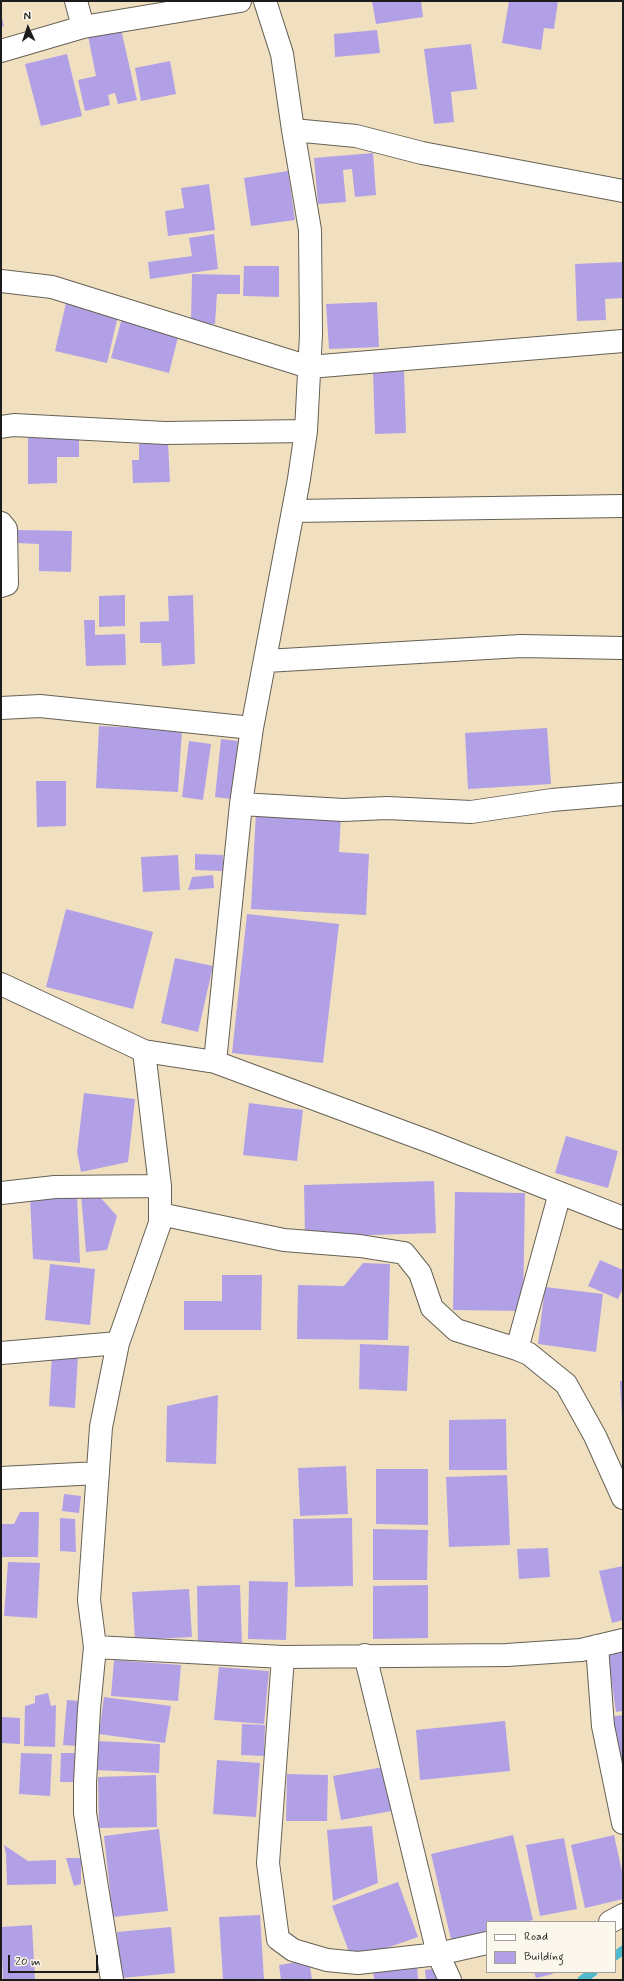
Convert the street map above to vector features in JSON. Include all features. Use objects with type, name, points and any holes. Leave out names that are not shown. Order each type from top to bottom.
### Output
[{"type":"street","points":[[76,1],[83,26]]},
{"type":"street","points":[[1,51],[83,26],[240,1]]},
{"type":"street","points":[[215,1062],[241,804],[252,728],[266,661],[306,431],[311,334],[310,230],[282,54],[265,1]]},
{"type":"street","points":[[293,130],[356,136],[422,153],[623,190]]},
{"type":"street","points":[[1,281],[52,287],[309,367],[623,341]]},
{"type":"street","points":[[1,427],[14,425],[165,433],[306,431]]},
{"type":"street","points":[[293,511],[623,506]]},
{"type":"street","points":[[1,523],[6,529],[7,584],[1,586]]},
{"type":"street","points":[[266,661],[521,646],[623,648]]},
{"type":"street","points":[[1,708],[40,706],[252,728]]},
{"type":"street","points":[[241,804],[343,810],[387,808],[471,812],[552,800],[623,794]]},
{"type":"street","points":[[1,984],[144,1051],[215,1062],[433,1143],[623,1218]]},
{"type":"street","points":[[112,1980],[85,1813],[89,1709],[95,1647],[89,1600],[101,1427],[118,1343],[160,1223],[160,1186],[144,1051]]},
{"type":"street","points":[[1,1193],[55,1187],[160,1186]]},
{"type":"street","points":[[517,1348],[560,1193]]},
{"type":"street","points":[[160,1214],[284,1240],[360,1246],[404,1253],[420,1273],[432,1308],[456,1330],[517,1348],[529,1354],[566,1384],[595,1436],[623,1498]]},
{"type":"street","points":[[1,1353],[118,1343]]},
{"type":"street","points":[[1,1478],[98,1473]]},
{"type":"street","points":[[95,1647],[283,1657],[507,1656],[582,1650],[623,1640]]},
{"type":"street","points":[[597,1646],[603,1726],[623,1823]]},
{"type":"street","points":[[365,1656],[438,1954],[450,1980]]},
{"type":"street","points":[[283,1657],[268,1863],[278,1938],[293,1950],[327,1960],[358,1963],[438,1954],[486,1943]]},
{"type":"street","points":[[612,1921],[623,1915]]},
{"type":"building","points":[[372,1],[421,1],[423,17],[376,24]]},
{"type":"building","points":[[509,1],[558,1],[554,29],[544,28],[541,50],[502,43]]},
{"type":"building","points":[[1,14],[4,26],[1,27]]},
{"type":"building","points":[[121,29],[137,100],[118,104],[115,93],[108,95],[110,105],[85,111],[78,80],[96,76],[88,36]]},
{"type":"building","points":[[377,30],[380,53],[335,57],[334,34]]},
{"type":"building","points":[[471,44],[477,89],[451,92],[454,122],[434,124],[424,49]]},
{"type":"building","points":[[67,54],[82,116],[41,126],[25,64]]},
{"type":"building","points":[[170,61],[176,94],[141,101],[135,68]]},
{"type":"building","points":[[373,153],[376,195],[355,197],[352,169],[343,170],[346,202],[318,204],[314,158]]},
{"type":"building","points":[[288,171],[295,220],[251,226],[244,178]]},
{"type":"building","points":[[209,184],[215,230],[168,236],[165,211],[184,208],[181,188]]},
{"type":"building","points":[[214,234],[218,269],[150,279],[148,262],[192,256],[189,238]]},
{"type":"building","points":[[623,262],[623,298],[605,299],[606,320],[577,321],[575,264]]},
{"type":"building","points":[[244,266],[279,266],[279,297],[243,296]]},
{"type":"building","points":[[192,274],[240,275],[240,294],[217,294],[215,324],[191,323]]},
{"type":"building","points":[[377,302],[379,347],[329,349],[326,304]]},
{"type":"building","points":[[66,303],[118,316],[107,363],[55,351]]},
{"type":"building","points":[[122,318],[179,333],[169,373],[111,358]]},
{"type":"building","points":[[404,371],[406,433],[375,434],[373,372]]},
{"type":"building","points":[[28,438],[79,438],[79,457],[57,457],[57,483],[28,484]]},
{"type":"building","points":[[168,442],[170,482],[133,483],[132,460],[139,460],[139,444]]},
{"type":"building","points":[[17,530],[72,531],[71,572],[39,571],[39,544],[16,543]]},
{"type":"building","points":[[125,595],[125,626],[99,627],[99,596]]},
{"type":"building","points":[[193,595],[195,664],[162,666],[161,643],[140,643],[140,622],[169,621],[168,596]]},
{"type":"building","points":[[84,620],[95,620],[95,635],[125,634],[126,665],[86,666]]},
{"type":"building","points":[[99,726],[182,730],[178,792],[96,788]]},
{"type":"building","points":[[547,728],[551,784],[468,789],[465,733]]},
{"type":"building","points":[[221,739],[238,741],[231,799],[215,797]]},
{"type":"building","points":[[189,741],[211,744],[203,800],[182,797]]},
{"type":"building","points":[[36,781],[66,781],[66,826],[37,827]]},
{"type":"building","points":[[256,811],[341,815],[339,852],[369,854],[366,915],[251,909]]},
{"type":"building","points":[[195,854],[223,855],[223,871],[195,870]]},
{"type":"building","points":[[178,855],[180,890],[143,892],[141,857]]},
{"type":"building","points":[[213,875],[214,888],[188,890],[192,877]]},
{"type":"building","points":[[66,909],[153,932],[133,1009],[46,987]]},
{"type":"building","points":[[247,914],[339,924],[323,1063],[232,1053]]},
{"type":"building","points":[[175,958],[213,966],[198,1032],[161,1023]]},
{"type":"building","points":[[84,1093],[135,1099],[128,1162],[81,1172],[77,1152]]},
{"type":"building","points":[[249,1103],[303,1110],[297,1161],[243,1155]]},
{"type":"building","points":[[566,1136],[618,1151],[608,1188],[555,1173]]},
{"type":"building","points":[[434,1181],[436,1233],[305,1237],[304,1185]]},
{"type":"building","points":[[455,1192],[525,1193],[523,1311],[453,1310]]},
{"type":"building","points":[[77,1195],[80,1263],[33,1259],[30,1197]]},
{"type":"building","points":[[81,1195],[100,1197],[117,1216],[107,1250],[86,1252]]},
{"type":"building","points":[[600,1260],[623,1270],[623,1288],[618,1299],[588,1286]]},
{"type":"building","points":[[363,1263],[390,1264],[388,1340],[297,1339],[298,1285],[344,1286]]},
{"type":"building","points":[[50,1264],[95,1269],[90,1325],[45,1320]]},
{"type":"building","points":[[222,1275],[262,1275],[261,1330],[184,1330],[184,1301],[222,1301]]},
{"type":"building","points":[[545,1287],[603,1294],[596,1352],[538,1344]]},
{"type":"building","points":[[360,1344],[409,1346],[407,1391],[359,1389]]},
{"type":"building","points":[[52,1353],[78,1355],[75,1408],[49,1406]]},
{"type":"building","points":[[620,1381],[623,1381],[623,1421],[622,1421]]},
{"type":"building","points":[[218,1395],[216,1464],[166,1462],[167,1406]]},
{"type":"building","points":[[506,1419],[507,1470],[449,1470],[449,1420]]},
{"type":"building","points":[[346,1466],[348,1514],[300,1516],[298,1468]]},
{"type":"building","points":[[376,1469],[428,1469],[428,1525],[376,1524]]},
{"type":"building","points":[[507,1475],[510,1545],[449,1547],[446,1477]]},
{"type":"building","points":[[64,1494],[81,1496],[79,1513],[62,1511]]},
{"type":"building","points":[[20,1512],[39,1512],[38,1557],[1,1557],[1,1524],[14,1524]]},
{"type":"building","points":[[60,1518],[75,1519],[76,1552],[60,1551]]},
{"type":"building","points":[[352,1518],[353,1586],[295,1587],[293,1519]]},
{"type":"building","points":[[373,1529],[428,1530],[427,1580],[373,1580]]},
{"type":"building","points":[[548,1548],[550,1577],[519,1579],[517,1549]]},
{"type":"building","points":[[8,1562],[40,1563],[37,1618],[4,1616]]},
{"type":"building","points":[[623,1566],[623,1620],[612,1623],[599,1571]]},
{"type":"building","points":[[249,1581],[288,1582],[286,1640],[248,1639]]},
{"type":"building","points":[[240,1585],[242,1644],[198,1646],[197,1586]]},
{"type":"building","points":[[428,1585],[428,1638],[373,1639],[373,1586]]},
{"type":"building","points":[[189,1589],[192,1637],[135,1640],[132,1592]]},
{"type":"building","points":[[623,1648],[623,1711],[616,1712],[607,1650]]},
{"type":"building","points":[[114,1660],[181,1665],[178,1701],[111,1696]]},
{"type":"building","points":[[219,1667],[269,1671],[264,1724],[214,1720]]},
{"type":"building","points":[[48,1693],[51,1706],[56,1705],[55,1747],[24,1746],[25,1706],[35,1703],[35,1696]]},
{"type":"building","points":[[104,1697],[171,1706],[165,1743],[99,1734]]},
{"type":"building","points":[[67,1700],[80,1701],[77,1746],[63,1745]]},
{"type":"building","points":[[623,1715],[623,1777],[610,1717]]},
{"type":"building","points":[[1,1717],[20,1718],[20,1744],[1,1743]]},
{"type":"building","points":[[505,1721],[510,1771],[420,1780],[416,1730]]},
{"type":"building","points":[[242,1724],[265,1725],[264,1756],[241,1755]]},
{"type":"building","points":[[97,1741],[160,1744],[159,1773],[96,1770]]},
{"type":"building","points":[[21,1753],[52,1754],[50,1796],[19,1794]]},
{"type":"building","points":[[61,1753],[76,1753],[75,1782],[60,1782]]},
{"type":"building","points":[[217,1760],[260,1763],[256,1817],[213,1814]]},
{"type":"building","points":[[389,1766],[397,1810],[341,1820],[333,1776]]},
{"type":"building","points":[[287,1774],[328,1775],[327,1821],[286,1821]]},
{"type":"building","points":[[156,1775],[157,1827],[99,1828],[98,1777]]},
{"type":"building","points":[[372,1826],[378,1883],[333,1901],[327,1830]]},
{"type":"building","points":[[159,1829],[168,1911],[113,1917],[104,1836]]},
{"type":"building","points":[[513,1835],[533,1920],[486,1921],[486,1931],[451,1939],[431,1854]]},
{"type":"building","points":[[614,1835],[623,1876],[623,1899],[585,1908],[571,1845]]},
{"type":"building","points":[[564,1838],[577,1909],[540,1916],[526,1845]]},
{"type":"building","points":[[4,1845],[28,1861],[56,1860],[56,1884],[7,1885],[6,1854]]},
{"type":"building","points":[[66,1858],[81,1858],[81,1884],[74,1886]]},
{"type":"building","points":[[398,1882],[418,1937],[352,1960],[332,1906]]},
{"type":"building","points":[[260,1915],[264,1980],[223,1980],[219,1917]]},
{"type":"building","points":[[32,1925],[35,1980],[3,1980],[1,1927]]},
{"type":"building","points":[[171,1927],[175,1973],[121,1978],[117,1932]]},
{"type":"building","points":[[309,1960],[312,1980],[281,1980],[279,1965]]},
{"type":"building","points":[[417,1966],[418,1980],[374,1980],[373,1968]]},
{"type":"building","points":[[439,1968],[441,1980],[426,1980],[425,1970]]},
{"type":"building","points":[[534,1973],[553,1974],[536,1978]]},
{"type":"waterway","points":[[616,1955],[623,1950]]},
{"type":"waterway","points":[[582,1980],[592,1973]]}]
